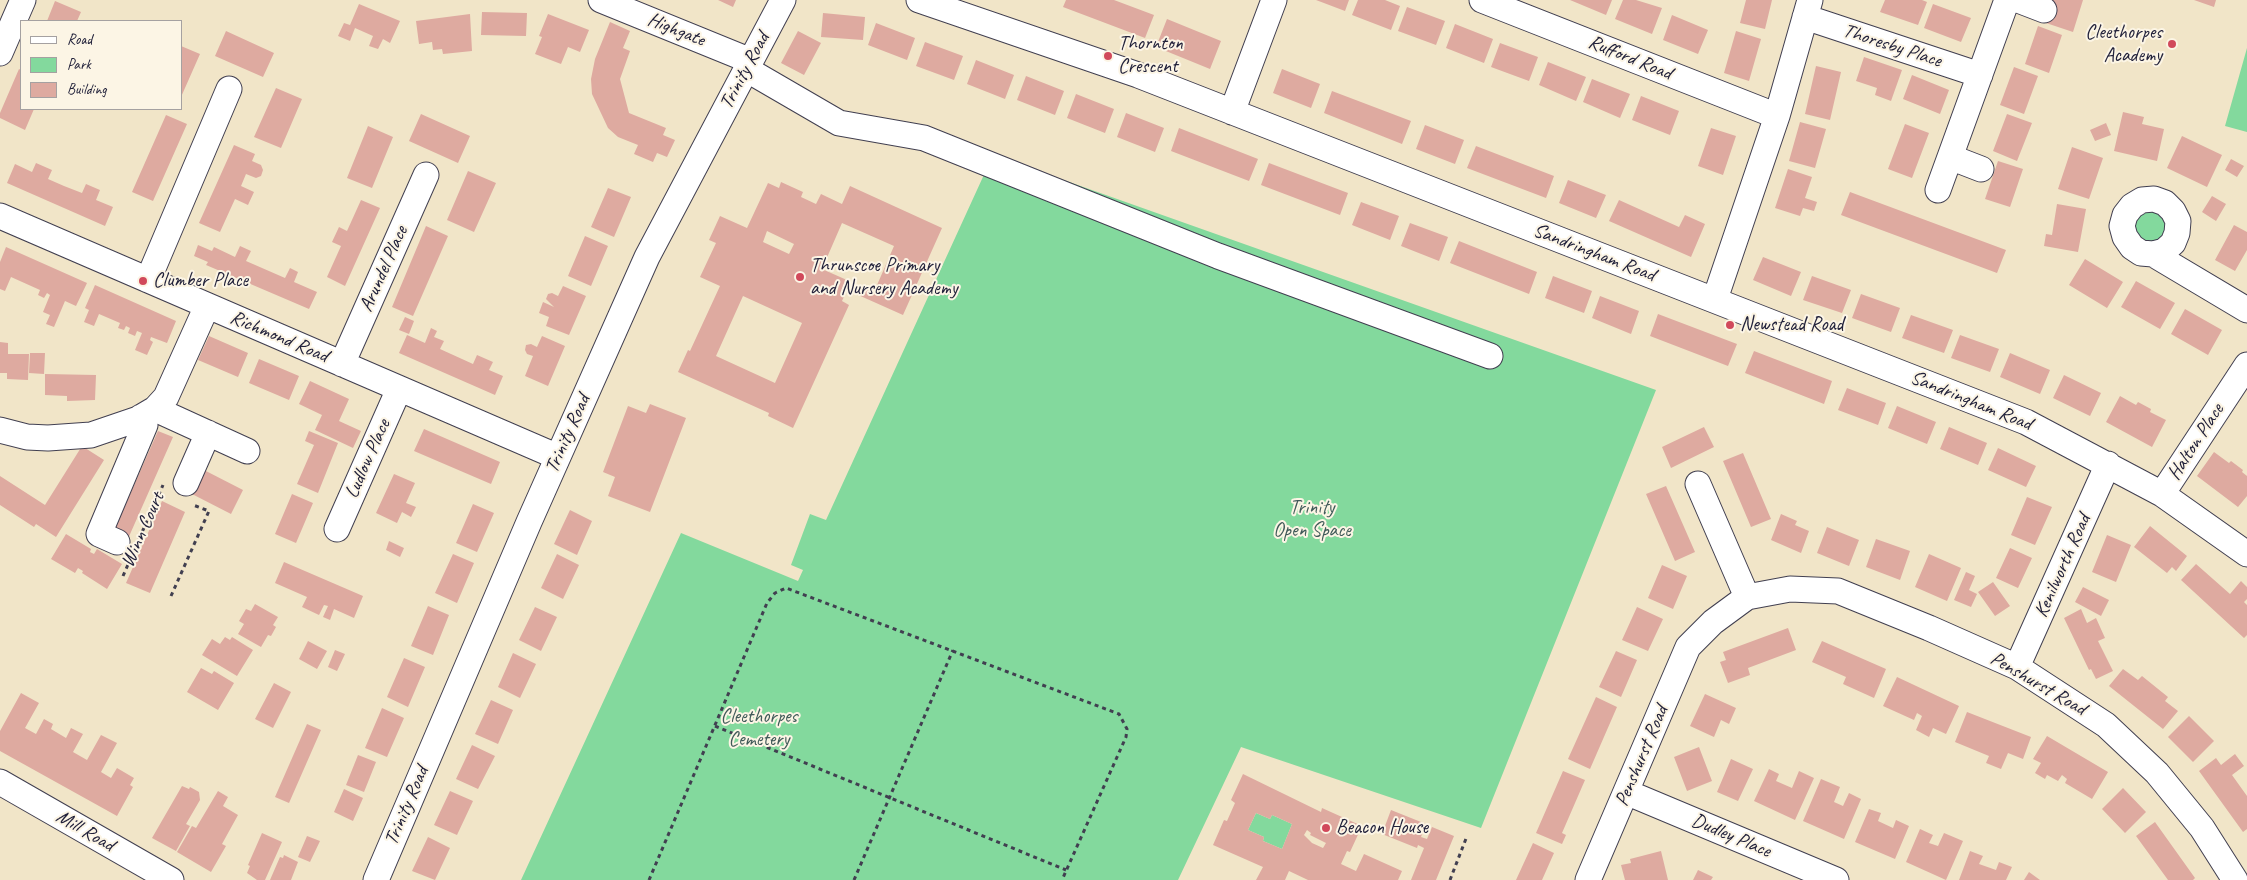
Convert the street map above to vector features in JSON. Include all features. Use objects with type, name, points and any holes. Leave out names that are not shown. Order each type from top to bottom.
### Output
[{"type":"street","name":"Highgate","points":[[601,0],[748,65],[839,123],[924,138],[1218,256],[1490,356]]},
{"type":"street","name":"Trinity Road","points":[[376,880],[558,457],[647,257],[784,0]]},
{"type":"street","name":"Sandringham Road","points":[[918,0],[1138,76],[2026,422],[2162,494],[2247,554]]},
{"type":"street","points":[[1232,112],[1274,0]]},
{"type":"street","name":"Rufford Road","points":[[1482,0],[1778,116]]},
{"type":"street","points":[[1938,190],[2007,0]]},
{"type":"street","points":[[2018,0],[2044,10]]},
{"type":"street","points":[[0,53],[13,9]]},
{"type":"street","points":[[1715,300],[1778,116],[1807,9]]},
{"type":"street","name":"Thoresby Place","points":[[1807,9],[1980,75]]},
{"type":"street","points":[[148,280],[229,89]]},
{"type":"street","points":[[1950,157],[1981,168]]},
{"type":"street","name":"Arundel Place","points":[[342,364],[426,175]]},
{"type":"street","name":"Richmond Road","points":[[0,216],[558,457]]},
{"type":"street","points":[[2153,254],[2247,310]]},
{"type":"street","points":[[0,430],[34,438],[91,435],[148,413],[166,397],[207,306]]},
{"type":"street","name":"Halton Place","points":[[2162,494],[2247,365]]},
{"type":"street","name":"Ludlow Place","points":[[337,529],[399,389]]},
{"type":"street","points":[[148,413],[208,433],[247,451]]},
{"type":"street","points":[[128,548],[99,534],[148,413]]},
{"type":"street","name":"Winn Court","points":[[186,483],[208,433]]},
{"type":"street","name":"Kenilworth Road","points":[[2017,667],[2108,464]]},
{"type":"street","points":[[1698,484],[1747,597]]},
{"type":"street","name":"Penshurst Road","points":[[1588,880],[1688,647],[1713,622],[1747,597],[1790,589],[1838,591],[2017,667],[2106,725],[2157,773],[2202,828],[2235,880]]},
{"type":"street","name":"Mill Road","points":[[0,782],[171,880]]},
{"type":"street","name":"Dudley Place","points":[[1626,792],[1836,880]]},
{"type":"path","name":"Winn Court","points":[[123,576],[128,548],[168,475],[193,486],[186,501],[209,511],[172,596]]},
{"type":"path","points":[[649,880],[767,603],[775,593],[786,588],[1119,714],[1127,729],[1126,737],[1062,880]]},
{"type":"path","points":[[854,880],[953,650]]},
{"type":"path","points":[[715,726],[1066,870]]},
{"type":"path","points":[[1450,880],[1467,836]]},
{"type":"green space","points":[[2247,48],[2247,132],[2225,126]]},
{"type":"green space","name":"Trinity Open Space","points":[[993,155],[1656,390],[1481,828],[1241,747],[1178,880],[521,880],[681,533],[798,581],[803,570],[791,565],[810,514],[826,520]]},
{"type":"green space","points":[[2144,209],[2158,211],[2167,223],[2164,237],[2151,244],[2137,239],[2133,219]]},
{"type":"green space","points":[[1256,813],[1270,819],[1272,815],[1292,824],[1282,849],[1263,841],[1264,837],[1248,830]]},
{"type":"building","points":[[718,0],[736,0],[733,7]]},
{"type":"building","points":[[1066,0],[1114,0],[1154,15],[1145,38],[1063,7]]},
{"type":"building","points":[[1316,0],[1349,0],[1345,11]]},
{"type":"building","points":[[1358,0],[1385,0],[1400,6],[1391,30],[1352,15]]},
{"type":"building","points":[[1570,0],[1612,0],[1606,15]]},
{"type":"building","points":[[1623,0],[1636,0],[1662,8],[1652,34],[1615,19]]},
{"type":"building","points":[[1746,0],[1772,0],[1765,29],[1740,23]]},
{"type":"building","points":[[1885,0],[1922,0],[1927,2],[1918,25],[1880,12]]},
{"type":"building","points":[[2053,0],[2083,0],[2073,32],[2046,23]]},
{"type":"building","points":[[2194,0],[2216,0],[2214,7]]},
{"type":"building","points":[[55,1],[81,12],[77,20],[47,20]]},
{"type":"building","points":[[359,4],[400,21],[390,43],[383,39],[378,49],[369,46],[373,36],[355,28],[350,41],[338,36],[344,23],[350,25]]},
{"type":"building","points":[[1933,4],[1971,18],[1961,42],[1924,28]]},
{"type":"building","points":[[1407,7],[1445,21],[1436,45],[1398,31]]},
{"type":"building","points":[[482,12],[527,13],[526,36],[481,35]]},
{"type":"building","points":[[823,13],[865,17],[863,40],[821,37]]},
{"type":"building","points":[[470,14],[472,51],[443,54],[442,49],[433,50],[432,42],[419,44],[416,21]]},
{"type":"building","points":[[548,14],[589,30],[580,52],[568,47],[561,64],[535,54],[542,37],[539,36]]},
{"type":"building","points":[[1672,15],[1708,30],[1698,54],[1663,40]]},
{"type":"building","points":[[1167,19],[1221,41],[1210,69],[1156,47]]},
{"type":"building","points":[[610,22],[630,31],[623,48],[630,51],[620,79],[629,113],[666,128],[663,135],[675,140],[667,157],[657,153],[653,162],[634,154],[638,145],[618,137],[608,128],[592,94],[591,79],[595,59]]},
{"type":"building","points":[[876,23],[915,38],[907,60],[868,45]]},
{"type":"building","points":[[1455,24],[1493,39],[1484,63],[1446,48]]},
{"type":"building","points":[[2038,26],[2062,35],[2049,73],[2025,64]]},
{"type":"building","points":[[226,31],[274,53],[263,77],[215,56]]},
{"type":"building","points":[[798,31],[821,43],[804,75],[781,63]]},
{"type":"building","points":[[1736,31],[1761,39],[1749,81],[1724,73]]},
{"type":"building","points":[[925,42],[963,56],[954,80],[916,66]]},
{"type":"building","points":[[1500,43],[1538,57],[1529,81],[1491,67]]},
{"type":"building","points":[[182,46],[200,54],[182,95]]},
{"type":"building","points":[[1864,57],[1902,70],[1891,101],[1875,95],[1877,88],[1856,81]]},
{"type":"building","points":[[976,60],[1014,75],[1005,99],[967,84]]},
{"type":"building","points":[[1548,62],[1586,77],[1576,101],[1539,85]]},
{"type":"building","points":[[1816,66],[1841,72],[1830,120],[1805,114]]},
{"type":"building","points":[[2014,67],[2038,76],[2024,114],[2000,105]]},
{"type":"building","points":[[19,69],[20,110],[34,110],[25,130],[0,118],[0,113]]},
{"type":"building","points":[[1282,69],[1320,84],[1311,108],[1273,93]]},
{"type":"building","points":[[1912,75],[1949,90],[1940,114],[1903,99]]},
{"type":"building","points":[[1026,76],[1064,91],[1055,115],[1017,100]]},
{"type":"building","points":[[1592,79],[1630,94],[1620,118],[1583,102]]},
{"type":"building","points":[[276,88],[302,99],[281,148],[254,137]]},
{"type":"building","points":[[1332,91],[1411,121],[1402,144],[1324,113]]},
{"type":"building","points":[[1076,94],[1114,109],[1105,133],[1067,118]]},
{"type":"building","points":[[1641,96],[1679,111],[1670,135],[1632,120]]},
{"type":"building","points":[[2123,112],[2144,117],[2142,124],[2164,129],[2157,161],[2114,151]]},
{"type":"building","points":[[1126,113],[1164,128],[1155,152],[1117,137]]},
{"type":"building","points":[[421,114],[470,136],[458,163],[409,141]]},
{"type":"building","points":[[2007,114],[2032,123],[2017,161],[1993,151]]},
{"type":"building","points":[[166,115],[187,124],[153,201],[132,192]]},
{"type":"building","points":[[1800,122],[1826,129],[1815,168],[1789,161]]},
{"type":"building","points":[[2106,123],[2111,135],[2095,141],[2090,130]]},
{"type":"building","points":[[1905,124],[1929,133],[1912,178],[1888,169]]},
{"type":"building","points":[[1425,125],[1464,140],[1455,164],[1416,149]]},
{"type":"building","points":[[368,126],[393,137],[372,188],[347,178]]},
{"type":"building","points":[[1179,128],[1258,159],[1249,181],[1171,151]]},
{"type":"building","points":[[1711,128],[1736,136],[1723,175],[1698,166]]},
{"type":"building","points":[[2182,136],[2222,155],[2207,187],[2167,168]]},
{"type":"building","points":[[234,145],[255,154],[252,161],[261,165],[263,170],[261,176],[256,178],[246,174],[241,186],[254,192],[248,205],[235,199],[220,232],[199,223]]},
{"type":"building","points":[[1476,146],[1554,176],[1546,198],[1467,168]]},
{"type":"building","points":[[2072,147],[2103,158],[2089,199],[2058,189]]},
{"type":"building","points":[[2231,159],[2244,166],[2237,177],[2225,170]]},
{"type":"building","points":[[1998,161],[2023,169],[2010,207],[1985,199]]},
{"type":"building","points":[[36,163],[52,170],[48,179],[64,186],[82,193],[86,184],[100,190],[96,200],[113,207],[105,226],[7,183],[15,164],[32,172]]},
{"type":"building","points":[[1269,163],[1348,193],[1340,215],[1261,185]]},
{"type":"building","points":[[1788,169],[1812,177],[1805,198],[1817,202],[1814,211],[1803,208],[1800,216],[1775,208]]},
{"type":"building","points":[[468,171],[496,183],[474,232],[447,220]]},
{"type":"building","points":[[1568,180],[1606,195],[1596,218],[1559,203]]},
{"type":"building","name":"Thrunscoe Primary and Nursery Academy","points":[[781,182],[803,192],[801,197],[816,204],[821,194],[842,204],[850,186],[942,228],[903,315],[847,290],[842,301],[849,305],[793,428],[768,416],[769,413],[678,372],[688,350],[690,351],[720,286],[700,277],[716,243],[709,240],[720,216],[747,228],[768,183],[779,188]],"holes":[[[842,223],[894,246],[874,292],[822,269]],[[767,231],[794,244],[789,254],[763,242]],[[743,296],[802,323],[775,383],[716,356]]]},
{"type":"building","points":[[608,188],[631,197],[614,237],[591,227]]},
{"type":"building","points":[[1850,192],[2006,250],[1997,273],[1841,215]]},
{"type":"building","points":[[2212,196],[2226,204],[2216,221],[2202,212]]},
{"type":"building","points":[[361,200],[380,208],[345,286],[327,277],[341,246],[332,242],[339,227],[347,231]]},
{"type":"building","points":[[1619,200],[1679,227],[1685,215],[1705,224],[1691,257],[1609,221]]},
{"type":"building","points":[[1361,202],[1399,216],[1390,240],[1352,225]]},
{"type":"building","points":[[2057,204],[2086,209],[2078,252],[2044,246],[2046,234],[2052,235]]},
{"type":"building","points":[[1410,223],[1448,237],[1439,261],[1401,246]]},
{"type":"building","points":[[2234,225],[2247,232],[2247,250],[2235,271],[2215,260]]},
{"type":"building","points":[[426,226],[448,236],[413,316],[392,307]]},
{"type":"building","points":[[585,236],[608,246],[591,286],[568,276]]},
{"type":"building","points":[[1459,241],[1537,272],[1529,294],[1450,263]]},
{"type":"building","points":[[198,245],[212,251],[214,247],[235,257],[240,246],[251,251],[246,261],[285,278],[290,268],[298,272],[294,282],[317,292],[309,309],[206,265],[208,262],[194,256]]},
{"type":"building","points":[[6,247],[87,283],[76,306],[65,301],[54,327],[46,324],[50,315],[43,312],[50,295],[47,293],[44,298],[38,295],[40,290],[11,277],[5,291],[0,289],[0,262]]},
{"type":"building","points":[[1763,257],[1801,272],[1791,296],[1753,280]]},
{"type":"building","points":[[2085,259],[2123,282],[2107,308],[2069,285]]},
{"type":"building","points":[[1553,276],[1592,291],[1584,313],[1545,298]]},
{"type":"building","points":[[1812,276],[1851,290],[1842,313],[1803,300]]},
{"type":"building","points":[[2136,281],[2175,303],[2160,329],[2121,307]]},
{"type":"building","points":[[95,285],[176,321],[167,343],[151,337],[150,340],[153,342],[147,355],[135,350],[142,333],[137,331],[135,336],[128,333],[130,328],[126,326],[124,330],[118,328],[120,323],[99,314],[94,326],[84,322],[89,310],[85,308]]},
{"type":"building","points":[[563,286],[586,296],[569,335],[546,326],[549,317],[539,313],[543,302],[554,307],[546,299],[548,294],[552,293],[558,296]]},
{"type":"building","points":[[1861,294],[1900,308],[1891,332],[1852,318]]},
{"type":"building","points":[[1600,296],[1639,311],[1631,334],[1592,318]]},
{"type":"building","points":[[2185,309],[2222,330],[2208,355],[2171,334]]},
{"type":"building","points":[[1658,314],[1737,344],[1728,366],[1650,336]]},
{"type":"building","points":[[1911,315],[1953,330],[1944,353],[1902,338]]},
{"type":"building","points":[[405,317],[414,321],[409,334],[399,330]]},
{"type":"building","points":[[431,328],[437,331],[434,337],[444,341],[440,349],[473,364],[477,355],[493,362],[489,370],[503,376],[495,395],[399,353],[407,335],[425,343]]},
{"type":"building","points":[[1960,335],[1999,349],[1990,372],[1951,358]]},
{"type":"building","points":[[209,336],[248,353],[238,377],[198,360]]},
{"type":"building","points":[[542,336],[565,346],[548,386],[525,376],[533,356],[527,354],[525,350],[526,345],[531,344],[537,347]]},
{"type":"building","points":[[0,342],[8,343],[8,354],[29,354],[28,380],[7,379],[7,373],[0,373]]},
{"type":"building","points":[[1754,351],[1832,381],[1824,404],[1745,373]]},
{"type":"building","points":[[30,353],[45,353],[44,374],[29,373]]},
{"type":"building","points":[[2010,353],[2050,370],[2040,394],[2000,377]]},
{"type":"building","points":[[259,359],[299,376],[289,400],[249,383]]},
{"type":"building","points":[[45,374],[96,375],[95,400],[67,401],[67,396],[45,395]]},
{"type":"building","points":[[2064,375],[2101,393],[2090,416],[2053,398]]},
{"type":"building","points":[[310,381],[349,399],[339,421],[361,431],[353,448],[315,430],[322,415],[299,404]]},
{"type":"building","points":[[1847,388],[1886,403],[1878,425],[1838,410]]},
{"type":"building","points":[[2120,396],[2136,405],[2138,402],[2151,409],[2150,412],[2166,420],[2152,447],[2106,422]]},
{"type":"building","points":[[650,404],[686,418],[650,512],[608,496],[615,477],[603,472],[628,406],[646,413]]},
{"type":"building","points":[[1897,406],[1936,422],[1927,444],[1888,428]]},
{"type":"building","points":[[1704,427],[1714,447],[1671,468],[1662,447]]},
{"type":"building","points":[[1949,427],[1987,443],[1978,465],[1940,449]]},
{"type":"building","points":[[424,429],[500,462],[491,484],[414,451]]},
{"type":"building","points":[[158,431],[173,437],[127,541],[112,535]]},
{"type":"building","points":[[309,431],[338,443],[318,493],[297,484],[314,445],[305,441]]},
{"type":"building","points":[[82,446],[104,460],[56,537],[36,524],[34,527],[0,505],[0,476],[45,505]]},
{"type":"building","points":[[1998,448],[2036,466],[2026,487],[1988,470]]},
{"type":"building","points":[[2214,452],[2229,463],[2231,461],[2243,470],[2242,472],[2247,476],[2247,496],[2238,507],[2197,476]]},
{"type":"building","points":[[1743,453],[1771,519],[1751,527],[1723,461]]},
{"type":"building","points":[[204,470],[243,490],[231,514],[192,494]]},
{"type":"building","points":[[394,474],[415,483],[406,503],[416,507],[411,517],[402,512],[397,523],[376,513]]},
{"type":"building","points":[[1666,486],[1695,552],[1675,561],[1646,494]]},
{"type":"building","points":[[292,494],[313,503],[296,543],[275,534]]},
{"type":"building","points":[[2027,497],[2052,507],[2035,545],[2011,535]]},
{"type":"building","points":[[162,501],[185,512],[150,593],[126,583]]},
{"type":"building","points":[[473,504],[494,513],[477,552],[456,543]]},
{"type":"building","points":[[570,510],[592,521],[577,555],[554,544]]},
{"type":"building","points":[[1781,514],[1797,521],[1795,525],[1809,531],[1801,553],[1771,540]]},
{"type":"building","points":[[2150,526],[2187,556],[2176,571],[2172,567],[2167,573],[2134,547]]},
{"type":"building","points":[[1827,527],[1859,540],[1849,566],[1817,553]]},
{"type":"building","points":[[66,534],[91,549],[90,552],[94,554],[97,549],[122,564],[107,589],[82,573],[83,571],[78,568],[75,573],[51,559]]},
{"type":"building","points":[[2107,535],[2131,545],[2116,582],[2092,572]]},
{"type":"building","points":[[1876,539],[1910,551],[1900,580],[1866,567]]},
{"type":"building","points":[[389,541],[404,548],[400,557],[386,550]]},
{"type":"building","points":[[2010,548],[2032,558],[2018,588],[1996,578]]},
{"type":"building","points":[[453,554],[474,563],[457,603],[435,593]]},
{"type":"building","points":[[557,554],[579,565],[563,599],[541,588]]},
{"type":"building","points":[[1929,554],[1961,568],[1947,601],[1915,587]]},
{"type":"building","points":[[284,562],[363,596],[354,618],[334,609],[330,620],[323,617],[328,606],[324,605],[319,615],[302,607],[307,597],[275,583]]},
{"type":"building","points":[[2196,564],[2230,594],[2241,581],[2247,587],[2247,599],[2244,602],[2247,605],[2247,635],[2244,638],[2181,580]]},
{"type":"building","points":[[1662,565],[1687,576],[1673,609],[1648,598]]},
{"type":"building","points":[[1966,572],[1975,576],[1969,590],[1977,594],[1971,607],[1954,600]]},
{"type":"building","points":[[1993,582],[2010,606],[1995,616],[1978,592]]},
{"type":"building","points":[[2083,587],[2109,600],[2101,616],[2075,602]]},
{"type":"building","points":[[255,604],[278,617],[273,625],[276,627],[271,636],[268,635],[261,647],[238,634],[244,624],[239,621],[246,609],[251,611]]},
{"type":"building","points":[[428,606],[449,615],[433,655],[411,646]]},
{"type":"building","points":[[535,607],[557,617],[541,651],[519,640]]},
{"type":"building","points":[[1637,607],[1663,619],[1648,651],[1622,640]]},
{"type":"building","points":[[2081,609],[2087,623],[2096,618],[2105,638],[2098,641],[2113,671],[2096,679],[2091,669],[2089,670],[2064,618]]},
{"type":"building","points":[[1788,628],[1796,650],[1748,668],[1750,675],[1728,683],[1720,662],[1726,660],[1723,652]]},
{"type":"building","points":[[225,637],[230,640],[232,637],[253,650],[237,676],[202,655],[212,639],[220,644]]},
{"type":"building","points":[[308,641],[327,651],[317,669],[299,659]]},
{"type":"building","points":[[1822,641],[1886,669],[1874,698],[1843,684],[1846,677],[1812,662]]},
{"type":"building","points":[[335,650],[345,654],[337,671],[328,667]]},
{"type":"building","points":[[1616,651],[1637,660],[1621,697],[1599,687]]},
{"type":"building","points":[[513,653],[536,664],[520,698],[498,687]]},
{"type":"building","points":[[404,658],[425,667],[408,707],[387,697]]},
{"type":"building","points":[[201,668],[212,674],[214,671],[234,683],[218,710],[187,692]]},
{"type":"building","points":[[2123,669],[2138,680],[2142,676],[2168,697],[2165,701],[2178,711],[2163,729],[2109,686]]},
{"type":"building","points":[[1897,677],[1959,706],[1946,734],[1933,728],[1929,737],[1916,730],[1922,716],[1917,713],[1914,720],[1883,706]]},
{"type":"building","points":[[274,683],[291,692],[273,728],[255,719]]},
{"type":"building","points":[[21,693],[39,703],[25,728],[36,734],[44,719],[53,724],[51,729],[66,738],[71,728],[83,734],[73,752],[87,760],[101,735],[117,743],[101,772],[111,778],[117,768],[134,778],[130,785],[133,787],[117,816],[0,751],[0,731]]},
{"type":"building","points":[[1705,694],[1736,708],[1729,724],[1721,720],[1714,737],[1690,726]]},
{"type":"building","points":[[1596,697],[1617,707],[1590,769],[1568,759]]},
{"type":"building","points":[[491,700],[513,710],[498,744],[475,734]]},
{"type":"building","points":[[382,708],[404,718],[387,757],[365,748]]},
{"type":"building","points":[[1967,712],[2031,737],[2023,759],[2008,753],[2001,769],[1986,763],[1989,756],[1955,742]]},
{"type":"building","points":[[2189,716],[2214,741],[2193,762],[2168,737]]},
{"type":"building","points":[[307,724],[321,730],[289,803],[275,797]]},
{"type":"building","points":[[2047,736],[2108,772],[2092,799],[2065,783],[2067,779],[2062,775],[2058,781],[2047,775],[2045,779],[2035,773],[2041,763],[2033,759]]},
{"type":"building","points":[[472,745],[495,756],[478,789],[456,779]]},
{"type":"building","points":[[1699,747],[1712,781],[1687,791],[1674,757]]},
{"type":"building","points":[[2235,754],[2244,766],[2232,775],[2247,796],[2247,829],[2243,832],[2199,771],[2216,758],[2221,765]]},
{"type":"building","points":[[358,755],[376,762],[364,792],[346,785]]},
{"type":"building","points":[[1731,759],[1753,769],[1738,801],[1717,792]]},
{"type":"building","points":[[1769,769],[1779,774],[1776,781],[1792,788],[1799,771],[1814,778],[1795,820],[1754,801]]},
{"type":"building","points":[[1563,771],[1585,780],[1562,833],[1566,835],[1562,844],[1536,833]]},
{"type":"building","name":"Beacon House","points":[[1243,774],[1321,812],[1322,808],[1362,826],[1350,852],[1347,851],[1341,864],[1356,871],[1364,854],[1402,871],[1398,880],[1308,880],[1289,871],[1285,880],[1256,880],[1263,867],[1213,845],[1224,820],[1227,821],[1235,803],[1231,800]],"holes":[[[1256,813],[1270,819],[1272,815],[1292,824],[1282,849],[1263,841],[1264,837],[1248,830]],[[1307,830],[1311,833],[1310,835],[1326,843],[1323,848],[1312,843],[1304,835]]]},
{"type":"building","points":[[1821,779],[1840,787],[1834,802],[1843,806],[1849,793],[1861,799],[1844,839],[1803,821]]},
{"type":"building","points":[[182,786],[189,789],[190,787],[199,792],[200,800],[186,824],[190,826],[176,851],[152,838]]},
{"type":"building","points":[[2123,788],[2146,812],[2125,833],[2102,809]]},
{"type":"building","points":[[344,789],[363,798],[353,821],[334,812]]},
{"type":"building","points":[[218,791],[228,797],[223,806],[238,815],[222,844],[226,846],[211,872],[177,852],[192,826],[196,828]]},
{"type":"building","points":[[450,791],[473,801],[457,835],[434,825]]},
{"type":"building","points":[[1869,809],[1881,813],[1878,821],[1893,828],[1896,820],[1909,826],[1895,859],[1855,842]]},
{"type":"building","points":[[1391,810],[1426,824],[1421,837],[1427,839],[1432,827],[1454,836],[1436,880],[1411,880],[1424,848],[1418,845],[1417,848],[1382,834]]},
{"type":"building","points":[[2155,822],[2195,878],[2193,880],[2168,880],[2136,836]]},
{"type":"building","points":[[1920,829],[1933,835],[1929,843],[1938,846],[1944,833],[1963,841],[1946,880],[1906,862]]},
{"type":"building","points":[[262,833],[282,842],[265,880],[257,880],[247,873],[250,866],[248,865]]},
{"type":"building","points":[[307,836],[320,841],[310,862],[298,857]]},
{"type":"building","points":[[428,837],[450,848],[435,880],[412,871]]},
{"type":"building","points":[[1533,843],[1554,853],[1542,880],[1516,880]]},
{"type":"building","points":[[1661,851],[1668,880],[1625,880],[1621,865],[1631,863],[1630,859]]},
{"type":"building","points":[[1970,851],[1983,856],[1979,864],[1996,870],[1999,862],[2012,867],[2006,880],[1959,880]]},
{"type":"building","points":[[284,855],[298,862],[291,880],[270,880],[280,857],[283,858]]},
{"type":"building","points":[[1698,870],[1713,877],[1711,880],[1693,880]]},
{"type":"building","points":[[2029,872],[2040,880],[2024,880]]},
{"type":"place","name":"Cleethorpes Academy","points":[[2172,44]]},
{"type":"place","name":"Thornton Crescent","points":[[1108,56]]},
{"type":"place","name":"Thrunscoe Primary and Nursery Academy","points":[[800,277]]},
{"type":"place","name":"Clumber Place","points":[[143,281]]},
{"type":"place","name":"Newstead Road","points":[[1730,325]]},
{"type":"place","name":"Beacon House","points":[[1326,828]]},
{"type":"park label","name":"Cleethorpes Cemetery","points":[[759,728]]}]
